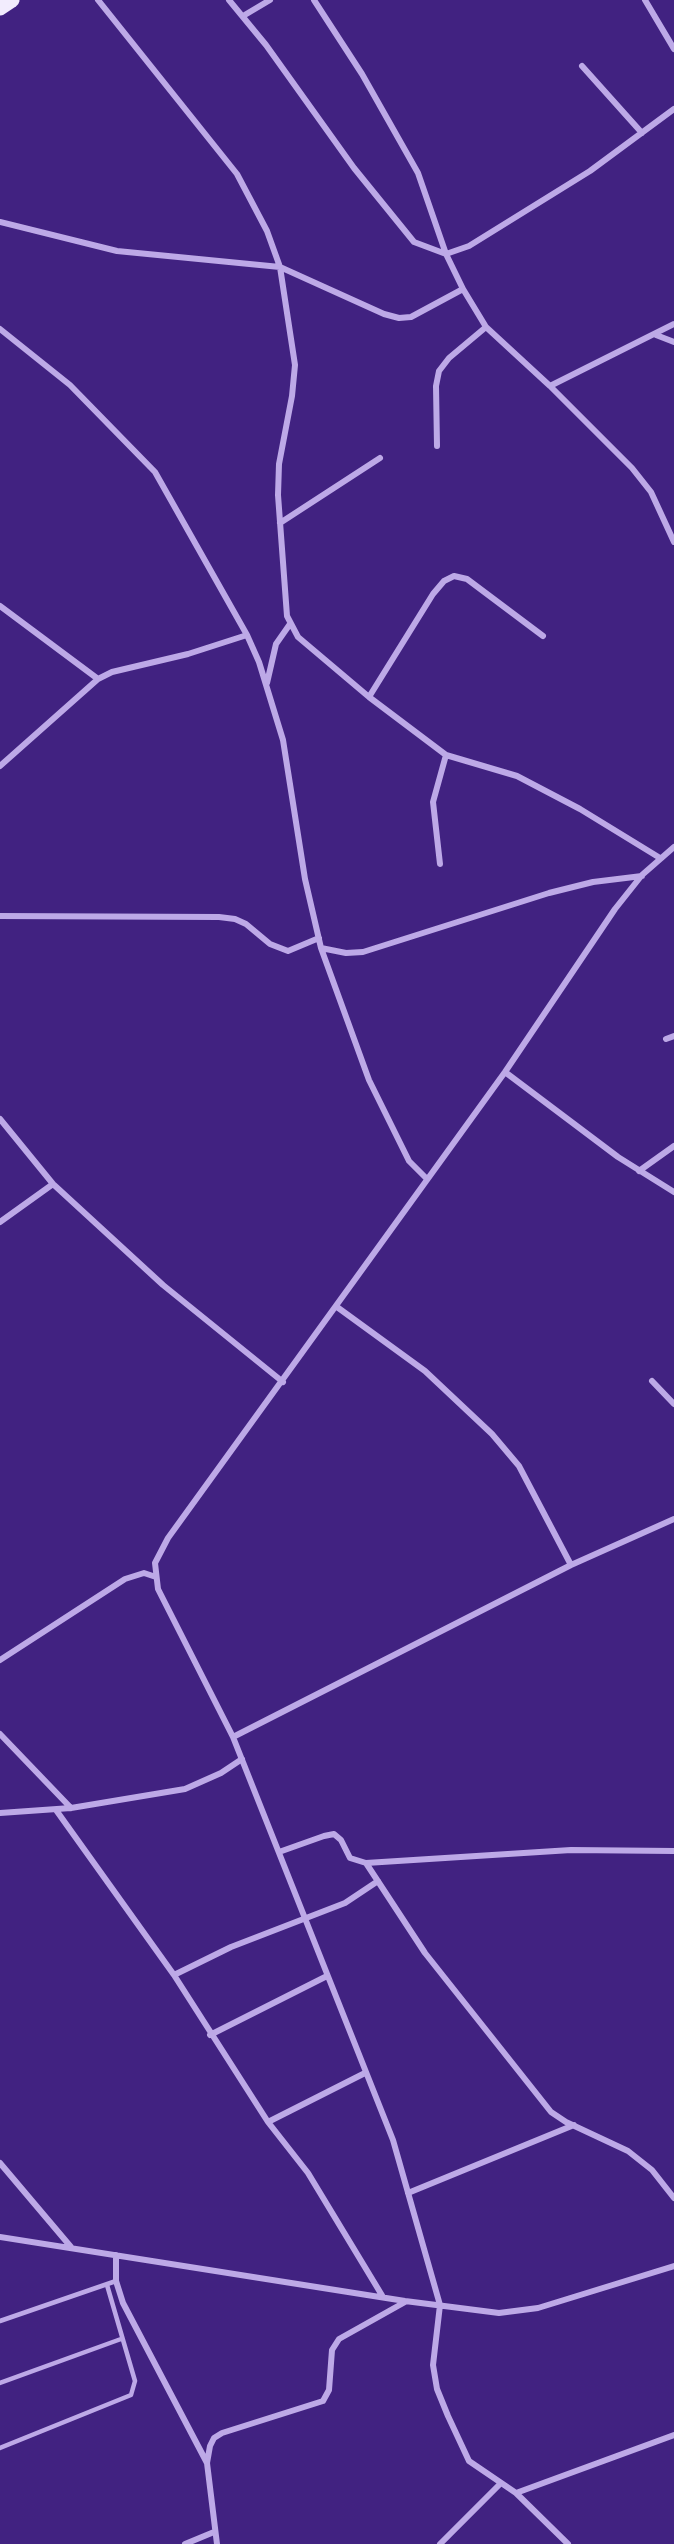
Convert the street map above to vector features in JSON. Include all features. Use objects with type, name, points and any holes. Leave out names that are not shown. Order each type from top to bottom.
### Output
[{"type":"main road","points":[[0,8],[12,0]]},
{"type":"street","points":[[98,0],[237,174],[267,231],[280,267],[295,365],[292,396],[279,465],[280,523],[290,624],[298,637],[369,698],[446,755],[517,776],[580,809],[660,858]]},
{"type":"street","points":[[229,0],[354,168],[414,242],[424,248],[446,254],[469,246],[590,171],[674,109]]},
{"type":"street","points":[[243,16],[270,0]]},
{"type":"street","points":[[314,0],[362,74],[418,172],[446,254],[463,289],[486,327],[550,386],[632,468],[651,492],[674,542]]},
{"type":"street","points":[[645,0],[674,49]]},
{"type":"street","points":[[582,66],[642,133]]},
{"type":"street","points":[[0,222],[117,251],[280,267],[384,314],[399,318],[411,317],[463,289]]},
{"type":"street","points":[[550,386],[674,324]]},
{"type":"street","points":[[437,446],[436,386],[439,371],[449,358],[486,327]]},
{"type":"street","points":[[0,329],[24,345],[70,385],[155,472],[247,634],[267,686],[283,740],[305,879],[321,948],[369,1080],[409,1161],[427,1179]]},
{"type":"street","points":[[656,335],[674,342]]},
{"type":"street","points":[[280,523],[380,458]]},
{"type":"street","points":[[369,698],[433,594],[444,581],[453,576],[467,579],[543,636]]},
{"type":"street","points":[[0,606],[98,679]]},
{"type":"street","points":[[267,686],[276,644],[290,624]]},
{"type":"street","points":[[0,766],[98,679],[132,665],[172,659],[247,634]]},
{"type":"street","points":[[440,864],[433,802],[446,755]]},
{"type":"street","points":[[568,2544],[516,2493],[469,2462],[436,2390],[433,2365],[440,2305],[393,2140],[233,1737],[164,1601],[156,1577],[155,1563],[160,1551],[505,1072],[615,909],[642,876],[674,847]]},
{"type":"street","points":[[321,948],[363,952],[549,893],[593,882],[642,876]]},
{"type":"street","points":[[0,916],[219,917],[235,919],[246,924],[270,944],[288,951],[319,938]]},
{"type":"street","points":[[666,1039],[674,1036]]},
{"type":"street","points":[[505,1072],[639,1171],[674,1192]]},
{"type":"street","points":[[0,1119],[53,1184],[164,1285],[283,1382]]},
{"type":"street","points":[[639,1171],[674,1146]]},
{"type":"street","points":[[0,1222],[53,1184]]},
{"type":"street","points":[[337,1306],[425,1371],[492,1434],[519,1466],[571,1565]]},
{"type":"street","points":[[652,1381],[674,1404]]},
{"type":"street","points":[[233,1737],[571,1565],[674,1519]]},
{"type":"street","points":[[0,1660],[125,1579],[144,1573],[156,1577]]},
{"type":"street","points":[[0,1734],[71,1808]]},
{"type":"street","points":[[0,1814],[71,1808],[185,1789],[221,1773],[242,1759]]},
{"type":"street","points":[[56,1810],[174,1976],[268,2122],[308,2173],[383,2297]]},
{"type":"street","points":[[279,1852],[334,1834],[341,1840],[350,1858],[366,1863],[571,1850],[674,1851]]},
{"type":"street","points":[[366,1863],[425,1953],[551,2112],[574,2126],[628,2151],[652,2170],[674,2198]]},
{"type":"street","points":[[174,1976],[231,1947],[345,1903],[378,1881]]},
{"type":"street","points":[[210,2035],[327,1976]]},
{"type":"street","points":[[268,2122],[365,2073]]},
{"type":"street","points":[[408,2193],[574,2126]]},
{"type":"street","points":[[0,2163],[72,2248]]},
{"type":"street","points":[[0,2237],[405,2301],[500,2313],[538,2308],[674,2266]]},
{"type":"street","points":[[116,2255],[116,2281],[127,2311],[207,2463]]},
{"type":"street","points":[[217,2544],[207,2463],[210,2446],[222,2433],[314,2406],[323,2401],[329,2390],[332,2350],[339,2339],[405,2301]]},
{"type":"street","points":[[516,2493],[674,2435]]},
{"type":"street","points":[[440,2544],[501,2483]]},
{"type":"street","points":[[185,2544],[214,2532]]},
{"type":"lane","points":[[0,2321],[116,2281]]},
{"type":"lane","points":[[0,2448],[131,2395],[135,2381],[121,2339],[107,2284]]},
{"type":"lane","points":[[0,2384],[121,2339]]}]
